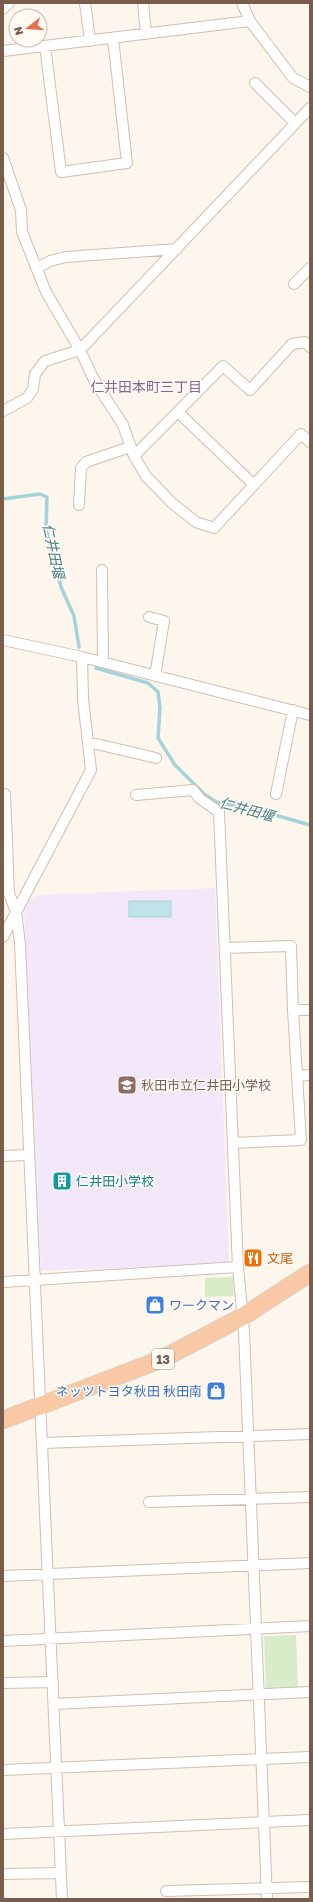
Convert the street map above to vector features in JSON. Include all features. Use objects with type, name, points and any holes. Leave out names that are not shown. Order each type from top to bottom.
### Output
[{"type":"highway","name":"13","points":[[3,1420],[162,1359],[242,1317],[310,1273]]},
{"type":"street","points":[[3,9],[9,3]]},
{"type":"street","points":[[85,3],[90,41]]},
{"type":"street","points":[[143,3],[146,34]]},
{"type":"street","points":[[242,3],[250,21],[293,78],[310,88]]},
{"type":"street","points":[[48,46],[250,21]]},
{"type":"street","points":[[46,48],[61,172],[127,163],[113,38]]},
{"type":"street","points":[[3,51],[29,48]]},
{"type":"street","points":[[255,83],[295,123]]},
{"type":"street","points":[[3,411],[28,398],[33,389],[35,374],[45,361],[80,350],[310,108]]},
{"type":"street","points":[[3,158],[20,210],[22,232],[46,292],[80,350],[94,380],[123,425],[132,452],[146,476],[172,503],[196,522],[214,528],[301,434],[310,442]]},
{"type":"street","points":[[37,268],[50,261],[66,257],[177,249]]},
{"type":"street","points":[[294,284],[310,268]]},
{"type":"street","points":[[79,505],[81,468],[86,462],[132,452],[178,412],[224,366],[250,390],[292,344],[305,342],[310,347]]},
{"type":"street","points":[[178,412],[254,485]]},
{"type":"street","points":[[102,570],[103,662]]},
{"type":"street","points":[[149,617],[164,621],[155,676]]},
{"type":"street","points":[[3,640],[103,662],[310,715]]},
{"type":"street","points":[[3,937],[91,770],[83,699],[82,657]]},
{"type":"street","points":[[276,794],[293,710]]},
{"type":"street","points":[[88,742],[156,758]]},
{"type":"street","points":[[136,795],[193,790],[199,798],[219,812],[238,1267],[251,1499],[267,1894]]},
{"type":"street","points":[[3,794],[6,893],[16,912],[20,944],[62,1899]]},
{"type":"street","points":[[225,948],[291,946],[293,1010],[301,1140],[233,1143]]},
{"type":"street","points":[[293,1010],[310,1010]]},
{"type":"street","points":[[297,1076],[310,1075]]},
{"type":"street","points":[[3,1156],[29,1155]]},
{"type":"street","points":[[3,1282],[238,1267]]},
{"type":"street","points":[[42,1443],[310,1434]]},
{"type":"street","points":[[149,1502],[310,1496]]},
{"type":"street","points":[[3,1576],[310,1563]]},
{"type":"street","points":[[3,1641],[310,1626]]},
{"type":"street","points":[[3,1683],[52,1682]]},
{"type":"street","points":[[54,1704],[310,1692]]},
{"type":"street","points":[[3,1770],[310,1757]]},
{"type":"street","points":[[3,1834],[310,1820]]},
{"type":"street","points":[[3,1874],[61,1873]]},
{"type":"street","points":[[166,1891],[267,1894],[310,1887]]},
{"type":"shaded area","name":"秋田市立仁井田小学校","points":[[215,888],[229,1264],[41,1271],[24,905],[38,895]]},
{"type":"green space","points":[[233,1277],[234,1296],[205,1297],[205,1278]]},
{"type":"green space","points":[[296,1635],[298,1689],[266,1690],[264,1636]]},
{"type":"water","points":[[129,901],[171,901],[171,917],[129,917]]},
{"type":"waterway","name":"仁井田堰","points":[[3,499],[40,494],[47,497],[46,529],[61,587],[74,616],[79,647]]},
{"type":"waterway","name":"仁井田堰","points":[[96,668],[148,683],[158,692],[160,708],[158,738],[175,765],[204,794],[216,802],[254,809],[310,825]]},
{"type":"place","name":"秋田市立仁井田小学校","points":[[127,1085]]},
{"type":"place","name":"仁井田小学校","points":[[62,1181]]},
{"type":"place","name":"文尾","points":[[253,1258]]},
{"type":"place","name":"ワークマン","points":[[155,1305]]},
{"type":"place","name":"ネッツトヨタ秋田 秋田南","points":[[216,1391]]},
{"type":"district","name":"仁井田本町三丁目","points":[[146,386]]}]
